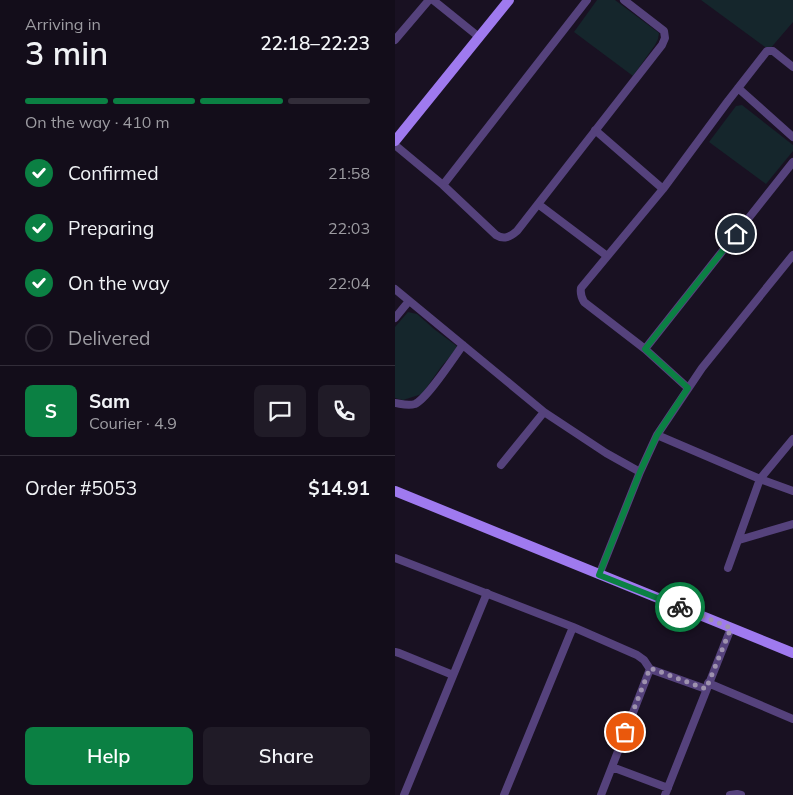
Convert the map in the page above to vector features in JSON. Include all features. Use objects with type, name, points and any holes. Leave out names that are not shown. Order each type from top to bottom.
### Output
[{"type":"street","points":[[395,40],[429,0]]},
{"type":"street","points":[[433,0],[479,37]]},
{"type":"street","points":[[509,0],[395,143],[501,238],[512,236],[517,231],[662,44],[665,38],[664,31],[624,0]]},
{"type":"street","points":[[443,185],[587,0]]},
{"type":"street","points":[[688,388],[645,349],[585,302],[580,293],[581,288],[663,189],[738,88],[769,50],[793,68]]},
{"type":"street","points":[[738,88],[793,137]]},
{"type":"street","points":[[595,130],[663,189]]},
{"type":"street","points":[[645,349],[793,162]]},
{"type":"street","points":[[538,204],[607,256]]},
{"type":"street","points":[[599,575],[640,472],[657,435],[702,368],[793,255]]},
{"type":"street","points":[[395,289],[544,412],[606,453],[640,472]]},
{"type":"street","points":[[395,318],[409,301]]},
{"type":"street","points":[[395,402],[407,405],[416,404],[425,397],[463,345]]},
{"type":"street","points":[[501,465],[544,412]]},
{"type":"street","points":[[657,435],[793,491]]},
{"type":"street","points":[[728,568],[760,479],[793,439]]},
{"type":"street","points":[[395,491],[793,653]]},
{"type":"street","points":[[739,540],[793,524]]},
{"type":"street","points":[[395,558],[573,627],[637,656],[644,660],[650,668],[707,686],[793,719]]},
{"type":"street","points":[[404,795],[487,593]]},
{"type":"street","points":[[503,795],[573,627]]},
{"type":"street","points":[[612,767],[667,791],[731,628]]},
{"type":"street","points":[[395,652],[453,676]]},
{"type":"street","points":[[601,795],[650,668]]},
{"type":"street","points":[[730,795],[741,795]]},
{"type":"shaded area","points":[[597,0],[615,0],[659,33],[655,45],[633,76],[574,32]]},
{"type":"shaded area","points":[[701,0],[793,0],[793,22],[769,50]]},
{"type":"shaded area","points":[[742,105],[793,145],[793,151],[766,184],[709,142],[736,106]]},
{"type":"shaded area","points":[[408,312],[417,314],[458,347],[422,394],[403,400],[395,398],[395,327]]},
{"type":"way so far","points":[[625,732],[650,668],[706,689],[731,628],[680,607]]},
{"type":"route","points":[[680,607],[599,575],[640,472],[657,435],[688,388],[645,349],[736,234]]}]
